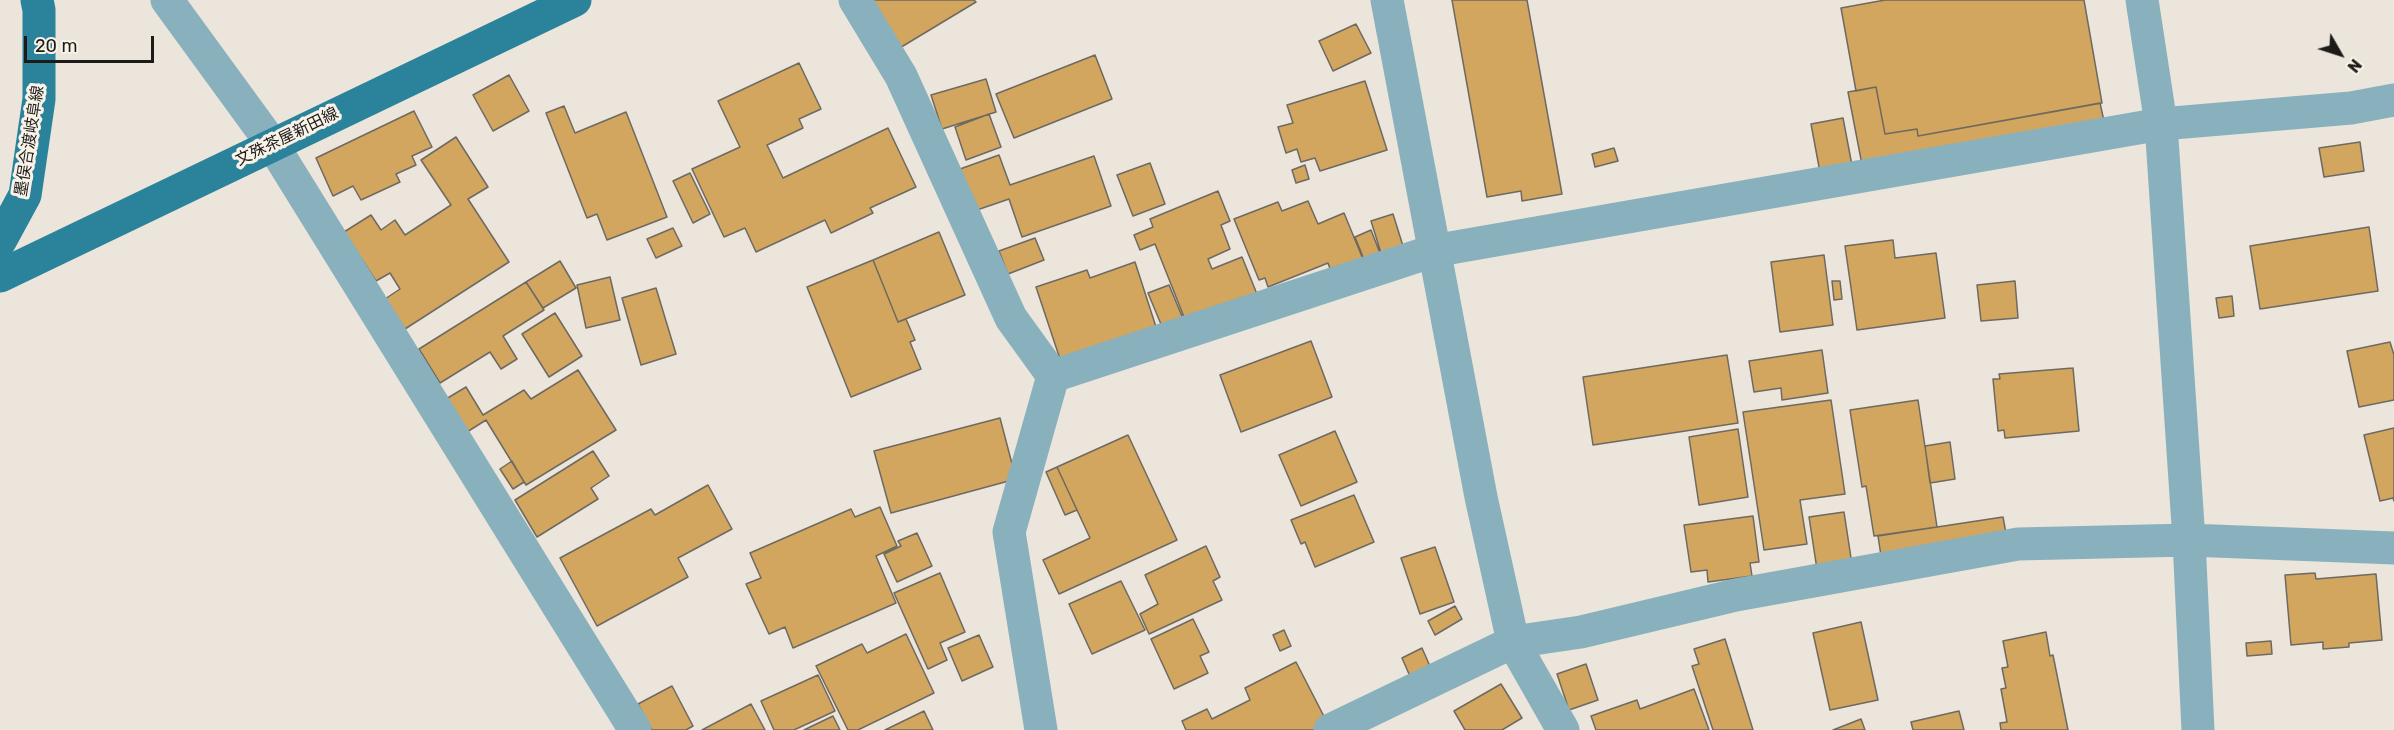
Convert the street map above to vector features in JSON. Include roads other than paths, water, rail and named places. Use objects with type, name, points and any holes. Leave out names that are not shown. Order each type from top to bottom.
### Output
[{"type":"main road","name":"墨俣合渡岐阜線","points":[[0,241],[25,195],[27,185],[39,99],[39,9],[37,0]]},
{"type":"main road","name":"文殊茶屋新田線","points":[[0,276],[575,0]]},
{"type":"street","points":[[167,0],[272,144],[635,730]]},
{"type":"street","points":[[855,0],[901,76],[1011,318],[1053,376]]},
{"type":"street","points":[[1387,0],[1481,497],[1513,642],[1563,730]]},
{"type":"street","points":[[2142,0],[2161,124],[2189,540],[2198,730]]},
{"type":"street","points":[[1053,376],[1433,251],[2161,124],[2351,108],[2394,100]]},
{"type":"street","points":[[1041,730],[1009,532],[1053,376]]},
{"type":"street","points":[[1330,730],[1513,642],[1581,632],[1736,596],[2018,544],[2189,540],[2394,548]]}]
